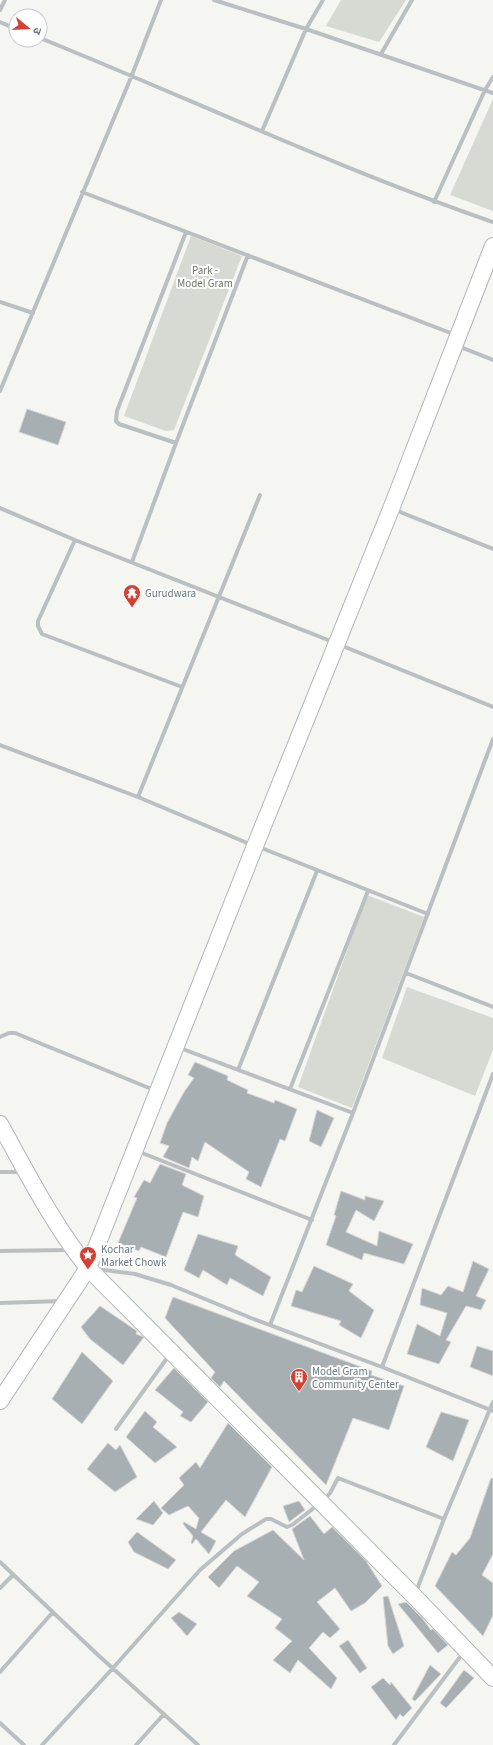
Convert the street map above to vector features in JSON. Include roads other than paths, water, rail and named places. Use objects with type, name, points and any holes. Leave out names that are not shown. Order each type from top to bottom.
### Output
[{"type":"street","points":[[0,10],[5,0]]},
{"type":"street","points":[[0,391],[132,75],[161,0]]},
{"type":"street","points":[[214,0],[306,29],[493,92]]},
{"type":"street","points":[[262,131],[306,29],[323,0]]},
{"type":"street","points":[[381,54],[412,0]]},
{"type":"street","points":[[48,41],[434,202],[493,222]]},
{"type":"street","points":[[434,202],[485,90],[493,77]]},
{"type":"street","points":[[82,192],[248,255],[456,340],[493,360]]},
{"type":"street","points":[[176,444],[119,424],[116,421],[115,416],[186,232]]},
{"type":"street","points":[[4,1391],[88,1268],[255,846],[338,644],[493,246]]},
{"type":"street","points":[[132,562],[248,255]]},
{"type":"street","points":[[0,302],[33,313]]},
{"type":"street","points":[[138,797],[260,495]]},
{"type":"street","points":[[0,508],[75,540],[493,707]]},
{"type":"street","points":[[391,509],[493,549]]},
{"type":"street","points":[[75,540],[38,621],[38,626],[42,634],[182,687]]},
{"type":"street","points":[[270,1325],[353,1113],[493,739]]},
{"type":"street","points":[[0,745],[138,797],[255,846],[428,914]]},
{"type":"street","points":[[238,1070],[317,871]]},
{"type":"street","points":[[290,1089],[368,890]]},
{"type":"street","points":[[406,973],[493,1007]]},
{"type":"street","points":[[0,1037],[9,1033],[15,1033],[158,1091]]},
{"type":"street","points":[[176,1047],[353,1113]]},
{"type":"street","points":[[382,1366],[493,1074]]},
{"type":"street","points":[[0,1124],[26,1172],[73,1250],[88,1268],[414,1596],[493,1678]]},
{"type":"street","points":[[135,1150],[312,1220]]},
{"type":"street","points":[[0,1172],[26,1172]]},
{"type":"street","points":[[0,1251],[73,1250]]},
{"type":"street","points":[[88,1268],[134,1274],[159,1281],[270,1325],[382,1366],[491,1410]]},
{"type":"street","points":[[0,1303],[67,1300]]},
{"type":"street","points":[[116,1429],[171,1352]]},
{"type":"street","points":[[414,1596],[444,1519],[491,1410],[493,1402]]},
{"type":"street","points":[[42,1745],[200,1570],[242,1534],[266,1519],[271,1519],[287,1527],[292,1526],[330,1493],[338,1478],[444,1519]]},
{"type":"street","points":[[0,1562],[198,1745]]},
{"type":"street","points":[[0,1588],[13,1574]]},
{"type":"street","points":[[0,1672],[53,1612]]},
{"type":"street","points":[[394,1745],[466,1650]]},
{"type":"street","points":[[136,1745],[164,1714]]},
{"type":"street","points":[[0,1724],[24,1745]]},
{"type":"place","name":"Gurudwara","points":[[132,608]]},
{"type":"place","name":"Kochar Market Chowk","points":[[88,1270]]},
{"type":"place","name":"Model Gram Community Center","points":[[299,1392]]},
{"type":"park label","name":"Park - Model Gram","points":[[205,276]]}]
